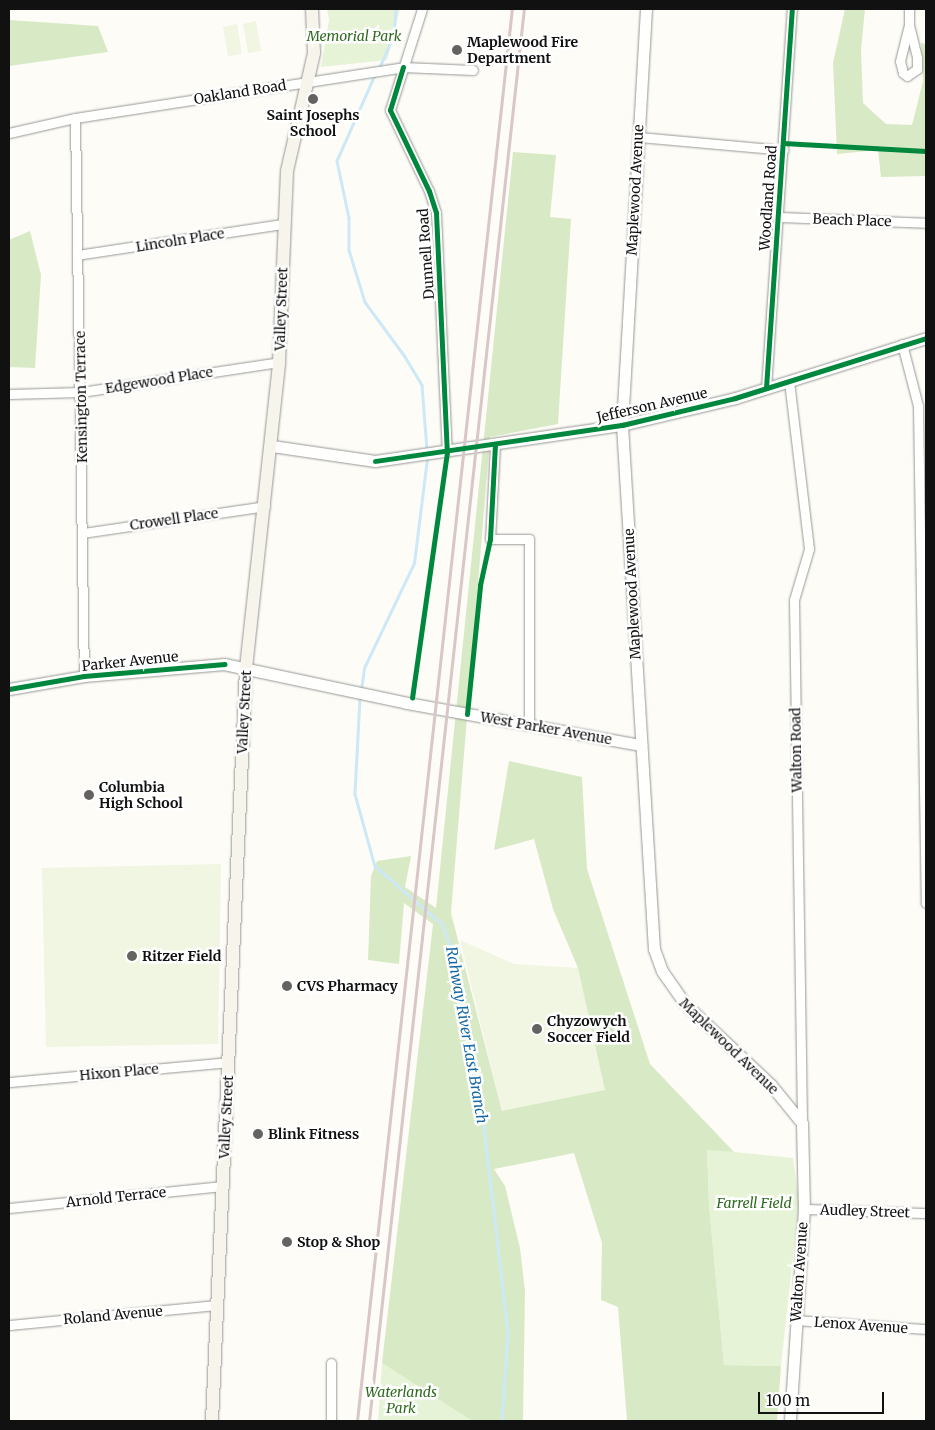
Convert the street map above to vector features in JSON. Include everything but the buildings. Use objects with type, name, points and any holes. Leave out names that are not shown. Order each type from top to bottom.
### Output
[{"type":"main road","name":"Valley Street","points":[[212,1421],[246,668],[266,506],[279,362],[283,224],[287,171],[304,93],[310,81],[314,44],[312,9]]},
{"type":"street","name":"Dunnell Road","points":[[422,9],[390,110],[429,191],[436,213],[447,452]]},
{"type":"street","name":"Maplewood Avenue","points":[[646,9],[622,425],[654,949],[662,971],[684,1003],[771,1085],[802,1123]]},
{"type":"street","name":"Woodland Road","points":[[766,388],[792,9]]},
{"type":"street","points":[[909,9],[909,25],[917,58],[917,69],[907,76],[903,73],[900,61],[909,25]]},
{"type":"street","name":"Oakland Road","points":[[9,133],[75,118],[390,68],[473,70]]},
{"type":"street","name":"Kensington Terrace","points":[[75,118],[81,392],[84,676]]},
{"type":"street","points":[[638,137],[783,150]]},
{"type":"street","name":"Beach Place","points":[[779,217],[926,223]]},
{"type":"street","name":"Lincoln Place","points":[[77,255],[283,224]]},
{"type":"street","name":"Jefferson Avenue","points":[[272,446],[367,461],[447,452],[622,425],[766,388],[926,338]]},
{"type":"street","points":[[902,344],[918,406],[923,468],[926,903]]},
{"type":"street","name":"Edgewood Place","points":[[9,394],[81,392],[279,362]]},
{"type":"street","name":"Walton Road","points":[[789,381],[809,549],[794,600],[802,1123]]},
{"type":"street","points":[[495,445],[490,539],[529,539],[529,724]]},
{"type":"street","name":"Crowell Place","points":[[83,533],[266,506]]},
{"type":"street","name":"Parker Avenue","points":[[9,689],[84,676],[203,664],[246,668]]},
{"type":"street","name":"West Parker Avenue","points":[[246,668],[368,694],[641,745]]},
{"type":"street","name":"Hixon Place","points":[[9,1082],[228,1062]]},
{"type":"street","name":"Walton Avenue","points":[[790,1421],[804,1209],[802,1123]]},
{"type":"street","name":"Arnold Terrace","points":[[9,1208],[223,1186]]},
{"type":"street","name":"Audley Street","points":[[804,1209],[926,1213]]},
{"type":"street","name":"Roland Avenue","points":[[9,1325],[217,1305]]},
{"type":"street","name":"Lenox Avenue","points":[[796,1320],[926,1330]]},
{"type":"street","points":[[331,1421],[332,1363]]},
{"type":"green space","name":"Memorial Park","points":[[327,9],[400,9],[387,60],[321,67],[329,20]]},
{"type":"green space","points":[[845,9],[865,9],[861,50],[863,103],[886,124],[912,125],[923,81],[921,43],[926,44],[926,176],[881,177],[878,150],[837,154],[833,63]]},
{"type":"green space","points":[[9,20],[98,26],[108,52],[9,66]]},
{"type":"green space","points":[[256,21],[261,51],[248,53],[243,24]]},
{"type":"green space","points":[[237,24],[242,54],[228,56],[223,27]]},
{"type":"green space","points":[[513,152],[556,155],[550,217],[571,219],[558,424],[490,437],[451,913],[502,1111],[578,968],[553,909],[534,839],[494,850],[509,761],[582,777],[587,869],[650,1064],[734,1152],[707,1150],[709,1205],[724,1365],[781,1366],[777,1421],[627,1421],[618,1307],[601,1300],[602,1243],[574,1153],[494,1169],[505,1186],[520,1248],[525,1291],[523,1421],[472,1421],[382,1363],[433,924],[404,903],[399,964],[368,960],[371,876],[377,861],[411,856],[405,887],[436,908]]},
{"type":"green space","points":[[30,231],[41,275],[35,368],[9,367],[9,240]]},
{"type":"green space","name":"Ritzer Field","points":[[221,864],[218,1044],[46,1047],[42,868]]},
{"type":"green space","name":"Chyzowych Soccer Field","points":[[460,940],[514,964],[578,968],[605,1090],[502,1111]]},
{"type":"green space","name":"Farrell Field","points":[[707,1149],[793,1158],[799,1202],[781,1366],[724,1365],[709,1205]]},
{"type":"green space","name":"Waterlands Park","points":[[382,1363],[472,1421],[378,1421]]},
{"type":"waterway","name":"Rahway River East Branch","points":[[379,68],[393,36],[396,9]]},
{"type":"waterway","name":"Rahway River East Branch","points":[[376,73],[337,161],[349,218],[349,250],[365,302],[404,355],[422,385],[427,450]]},
{"type":"waterway","name":"Rahway River East Branch","points":[[361,690],[364,668],[414,563],[427,458]]},
{"type":"waterway","name":"Rahway River East Branch","points":[[360,698],[355,794],[375,866],[443,925],[453,954],[459,1003],[483,1119],[508,1333],[502,1421]]},
{"type":"railway","points":[[357,1421],[512,9]]},
{"type":"railway","points":[[369,1421],[524,9]]},
{"type":"cycle path","points":[[766,388],[792,9]]},
{"type":"cycle path","points":[[403,67],[390,110],[429,191],[436,213],[447,452],[412,698]]},
{"type":"cycle path","points":[[783,143],[926,151]]},
{"type":"cycle path","points":[[375,461],[622,425],[735,398],[926,338]]},
{"type":"cycle path","points":[[467,714],[480,585],[490,539],[495,445]]},
{"type":"cycle path","points":[[9,689],[84,676],[224,664]]},
{"type":"place","name":"Maplewood Fire Department","points":[[457,50]]},
{"type":"place","name":"Saint Josephs School","points":[[313,99]]},
{"type":"place","name":"Columbia High School","points":[[89,795]]},
{"type":"place","name":"Ritzer Field","points":[[132,956]]},
{"type":"place","name":"CVS Pharmacy","points":[[287,986]]},
{"type":"place","name":"Chyzowych Soccer Field","points":[[537,1029]]},
{"type":"place","name":"Blink Fitness","points":[[258,1134]]},
{"type":"place","name":"Stop & Shop","points":[[287,1242]]}]
